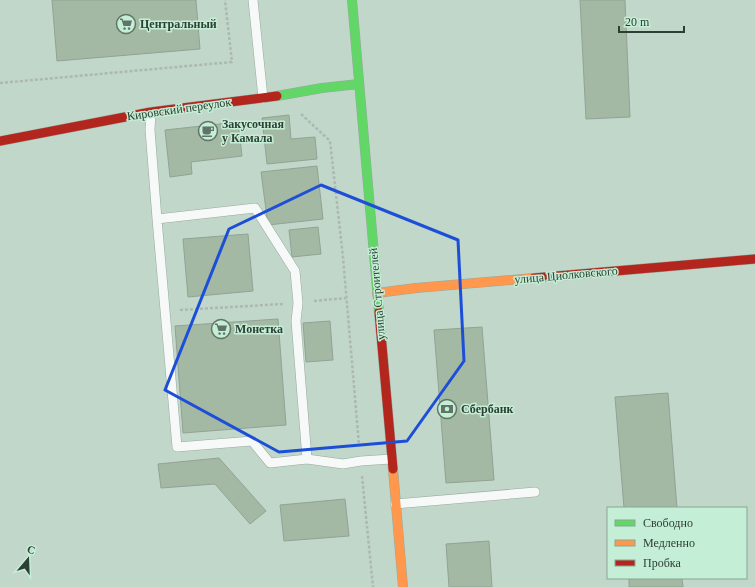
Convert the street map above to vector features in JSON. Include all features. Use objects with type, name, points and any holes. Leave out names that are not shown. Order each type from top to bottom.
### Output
[{"type":"street","name":"улица Строителей","points":[[352,0],[403,587]]},
{"type":"street","name":"Кировский переулок","points":[[0,140],[151,112],[359,84]]},
{"type":"street","name":"улица Циолковского","points":[[377,294],[416,288],[755,259]]},
{"type":"lane","points":[[253,0],[263,98]]},
{"type":"lane","points":[[151,112],[150,130],[157,219],[178,447],[252,442],[270,463],[307,459],[343,464],[391,459]]},
{"type":"lane","points":[[157,219],[255,208],[295,271],[298,303],[296,321],[307,459]]},
{"type":"lane","points":[[395,504],[535,492]]},
{"type":"path","points":[[0,83],[232,62],[225,0]]},
{"type":"path","points":[[300,113],[330,141],[343,257],[373,587]]},
{"type":"path","points":[[165,311],[298,303],[346,298]]},
{"type":"highlighted area","points":[[321,185],[458,240],[464,361],[407,441],[279,452],[165,390],[229,229]]},
{"type":"building","name":"Центральный","points":[[52,0],[196,0],[200,49],[57,61]]},
{"type":"building","points":[[580,0],[625,0],[630,117],[586,119]]},
{"type":"building","points":[[289,115],[291,139],[315,137],[317,159],[267,164],[262,118]]},
{"type":"building","points":[[238,122],[242,156],[191,162],[192,174],[170,177],[165,130]]},
{"type":"building","points":[[317,166],[323,219],[268,225],[261,172]]},
{"type":"building","points":[[318,227],[321,254],[292,257],[289,230]]},
{"type":"building","points":[[248,234],[253,291],[188,297],[183,239]]},
{"type":"building","points":[[278,319],[286,425],[183,433],[175,326]]},
{"type":"building","points":[[330,321],[333,360],[306,362],[303,323]]},
{"type":"building","points":[[482,327],[494,480],[446,483],[434,330]]},
{"type":"building","points":[[668,393],[677,507],[624,507],[615,397]]},
{"type":"building","points":[[219,458],[266,511],[250,524],[215,484],[161,488],[158,464]]},
{"type":"building","points":[[345,499],[349,536],[284,541],[280,505]]},
{"type":"building","points":[[489,541],[492,587],[449,587],[446,544]]},
{"type":"building","points":[[629,579],[682,579],[683,587],[629,587]]},
{"type":"traffic: fast","points":[[352,0],[379,312]]},
{"type":"traffic: fast","points":[[277,96],[322,88],[359,84]]},
{"type":"traffic: slow","points":[[377,293],[416,288],[534,278]]},
{"type":"traffic: slow","points":[[393,469],[403,587]]},
{"type":"traffic: jam","points":[[0,141],[151,112],[277,96]]},
{"type":"traffic: jam","points":[[534,278],[755,259]]},
{"type":"traffic: jam","points":[[379,312],[393,469]]},
{"type":"place","name":"Центральный","points":[[126,24]]},
{"type":"place","name":"Закусочная у Камала","points":[[208,131]]},
{"type":"place","name":"Монетка","points":[[221,329]]},
{"type":"place","name":"Сбербанк","points":[[447,409]]}]
